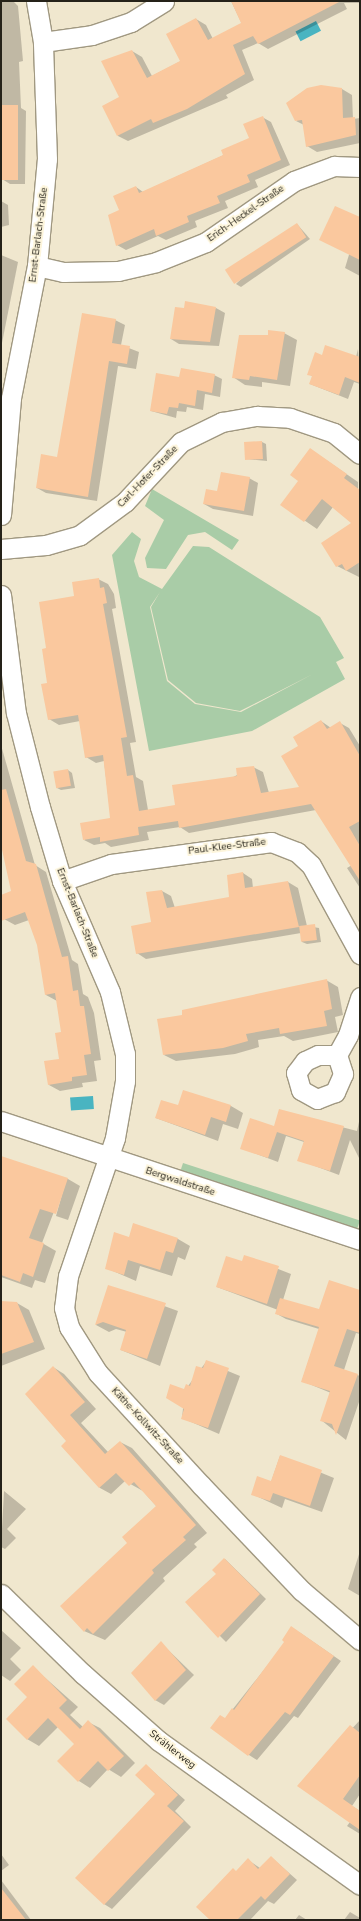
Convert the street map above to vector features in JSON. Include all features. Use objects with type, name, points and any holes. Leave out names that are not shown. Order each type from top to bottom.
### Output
[{"type":"street","name":"Ernst-Barlach-Straße","points":[[1,515],[11,398],[37,266],[47,159],[43,42],[36,1]]},
{"type":"street","points":[[43,42],[92,34],[131,22],[164,1]]},
{"type":"street","name":"Erich-Heckel-Straße","points":[[37,266],[63,272],[118,270],[156,262],[206,242],[294,180],[334,166],[360,167]]},
{"type":"street","name":"Carl-Hofer-Straße","points":[[1,548],[46,545],[80,535],[125,502],[181,442],[222,422],[257,416],[290,418],[334,433],[360,454]]},
{"type":"street","name":"Ernst-Barlach-Straße","points":[[1,595],[16,713],[62,881],[110,992],[122,1033],[125,1081],[115,1138],[106,1158]]},
{"type":"street","name":"Paul-Klee-Straße","points":[[62,881],[110,864],[271,842],[297,852],[311,865],[360,954]]},
{"type":"street","points":[[337,1055],[348,1035],[360,997]]},
{"type":"street","name":"Bergwaldstraße","points":[[1,1121],[106,1158],[360,1240]]},
{"type":"street","name":"Käthe-Kollwitz-Straße","points":[[106,1158],[64,1291],[69,1327],[78,1345],[98,1373],[231,1517],[302,1591],[360,1640]]},
{"type":"street","name":"Strählerweg","points":[[1,1594],[83,1674],[159,1741],[360,1884]]},
{"type":"green space","points":[[152,489],[239,540],[232,550],[205,532],[188,535],[166,569],[147,568],[145,558],[164,520],[145,506]]},
{"type":"green space","points":[[132,532],[141,539],[134,561],[139,577],[162,589],[193,546],[209,547],[320,617],[344,658],[336,662],[345,679],[252,731],[149,751],[112,555]],"holes":[[[160,592],[151,607],[168,680],[196,703],[240,711],[313,674],[241,712],[195,704],[167,681],[150,607]]]},
{"type":"green space","points":[[183,1163],[360,1220],[357,1230],[180,1173]]},
{"type":"water","points":[[316,21],[321,31],[301,41],[296,31]]},
{"type":"water","points":[[93,1096],[94,1109],[71,1111],[70,1098]]},
{"type":"building","points":[[231,1],[341,1],[258,44],[253,36],[233,45],[245,74],[187,109],[153,123],[151,119],[117,136],[102,106],[119,97],[101,61],[132,50],[147,78],[180,61],[166,34],[196,18],[208,40],[241,23]]},
{"type":"building","points":[[321,85],[342,88],[343,118],[355,117],[356,135],[306,147],[302,120],[295,121],[286,103],[307,88]]},
{"type":"building","points":[[1,105],[18,105],[18,180],[1,180]]},
{"type":"building","points":[[263,116],[281,160],[247,175],[250,182],[217,196],[220,203],[187,216],[189,222],[156,236],[154,229],[116,246],[108,215],[119,210],[113,196],[136,186],[139,193],[223,155],[221,150],[249,138],[243,124]]},
{"type":"building","points":[[335,206],[360,217],[360,260],[319,240]]},
{"type":"building","points":[[297,223],[306,237],[234,284],[225,270]]},
{"type":"building","points":[[185,301],[216,307],[210,342],[170,339],[175,307],[184,308]]},
{"type":"building","points":[[82,313],[116,319],[112,343],[130,346],[127,364],[109,361],[88,497],[36,488],[41,454],[57,457]]},
{"type":"building","points":[[268,330],[285,332],[277,380],[250,376],[249,380],[232,378],[239,335],[268,335]]},
{"type":"building","points":[[325,345],[360,357],[360,383],[345,377],[339,395],[309,384],[312,376],[307,375],[315,352],[322,355]]},
{"type":"building","points":[[181,368],[215,374],[212,393],[197,390],[195,406],[179,403],[178,408],[169,407],[167,414],[150,411],[156,373],[179,377]]},
{"type":"building","points":[[262,441],[263,459],[245,460],[244,442]]},
{"type":"building","points":[[310,448],[347,474],[344,478],[360,490],[360,562],[346,571],[342,564],[336,567],[321,543],[351,523],[322,499],[304,522],[280,505],[298,481],[290,475]]},
{"type":"building","points":[[221,472],[250,477],[244,511],[203,504],[206,489],[217,491]]},
{"type":"building","points":[[99,578],[100,588],[104,587],[107,603],[103,604],[127,737],[121,738],[127,776],[133,775],[139,811],[175,805],[172,785],[237,776],[236,768],[254,766],[261,793],[299,787],[281,756],[298,746],[293,737],[321,720],[327,729],[340,721],[360,756],[360,821],[349,827],[360,846],[360,881],[311,804],[179,828],[178,821],[138,827],[139,835],[100,842],[100,837],[83,840],[80,823],[110,818],[103,755],[85,758],[78,715],[48,720],[41,684],[47,683],[42,649],[46,648],[39,602],[74,596],[72,582]]},
{"type":"building","points":[[68,769],[71,786],[56,788],[53,772]]},
{"type":"building","points":[[6,789],[26,861],[36,864],[62,957],[68,956],[73,991],[78,990],[80,1006],[84,1006],[91,1054],[84,1055],[87,1075],[72,1077],[72,1081],[48,1085],[44,1061],[59,1059],[55,1033],[61,1032],[55,993],[45,995],[37,945],[25,912],[1,921],[1,895],[11,891],[1,845],[1,790]]},
{"type":"building","points":[[243,872],[245,888],[288,881],[299,927],[136,954],[131,926],[151,922],[146,892],[162,890],[167,908],[229,897],[227,875]]},
{"type":"building","points":[[315,924],[317,940],[301,942],[299,926]]},
{"type":"building","points":[[327,979],[332,1009],[324,1011],[327,1026],[280,1034],[279,1028],[246,1034],[248,1041],[223,1048],[163,1055],[157,1019],[182,1015],[182,1010]]},
{"type":"building","points":[[183,1090],[231,1105],[226,1122],[211,1117],[205,1135],[155,1118],[161,1100],[178,1105]]},
{"type":"building","points":[[279,1109],[344,1126],[330,1171],[297,1161],[304,1141],[277,1132],[268,1158],[240,1149],[250,1118],[274,1126]]},
{"type":"building","points":[[1,1156],[68,1178],[56,1214],[40,1209],[29,1238],[44,1243],[33,1277],[23,1273],[20,1282],[1,1275]]},
{"type":"building","points":[[133,1223],[178,1238],[173,1253],[166,1251],[160,1270],[128,1260],[124,1275],[105,1269],[114,1232],[129,1237]]},
{"type":"building","points":[[244,1255],[279,1266],[267,1304],[216,1287],[226,1256],[242,1261]]},
{"type":"building","points":[[329,1280],[360,1290],[360,1333],[347,1329],[334,1366],[358,1374],[336,1435],[332,1424],[320,1421],[330,1391],[301,1382],[319,1327],[275,1314],[280,1298],[319,1309]]},
{"type":"building","points":[[108,1285],[166,1303],[147,1359],[120,1350],[126,1330],[103,1322],[95,1325]]},
{"type":"building","points":[[1,1301],[17,1302],[34,1342],[1,1354]]},
{"type":"building","points":[[206,1360],[229,1368],[208,1428],[181,1419],[184,1409],[166,1398],[170,1384],[184,1389],[186,1384],[190,1386],[196,1366],[203,1368]]},
{"type":"building","points":[[53,1366],[85,1402],[70,1415],[105,1454],[120,1441],[196,1525],[183,1537],[186,1540],[152,1570],[154,1573],[93,1634],[87,1628],[84,1632],[60,1606],[127,1543],[122,1537],[156,1506],[134,1482],[129,1486],[116,1473],[99,1488],[61,1446],[66,1441],[25,1394]]},
{"type":"building","points":[[280,1455],[322,1470],[310,1506],[273,1493],[270,1501],[251,1495],[257,1476],[271,1481]]},
{"type":"building","points":[[224,1558],[260,1594],[218,1638],[185,1602],[216,1574],[212,1570]]},
{"type":"building","points":[[291,1626],[334,1656],[290,1715],[285,1712],[248,1756],[210,1728],[220,1715],[225,1718],[232,1708],[234,1710],[284,1642],[282,1640]]},
{"type":"building","points":[[161,1641],[186,1670],[155,1701],[131,1673]]},
{"type":"building","points":[[33,1665],[67,1700],[59,1708],[80,1729],[88,1720],[124,1756],[108,1771],[98,1761],[78,1782],[57,1761],[74,1744],[48,1718],[27,1740],[6,1719],[27,1697],[14,1684]]},
{"type":"building","points":[[350,1725],[360,1733],[360,1775],[343,1799],[360,1811],[360,1830],[297,1786]]},
{"type":"building","points":[[146,1764],[178,1795],[167,1806],[184,1821],[104,1905],[75,1878],[155,1794],[135,1775]]},
{"type":"building","points":[[271,1856],[290,1874],[265,1900],[261,1896],[237,1920],[210,1920],[196,1907],[233,1868],[236,1871],[248,1858],[258,1869]]},
{"type":"building","points":[[1,1888],[26,1920],[1,1920]]}]
